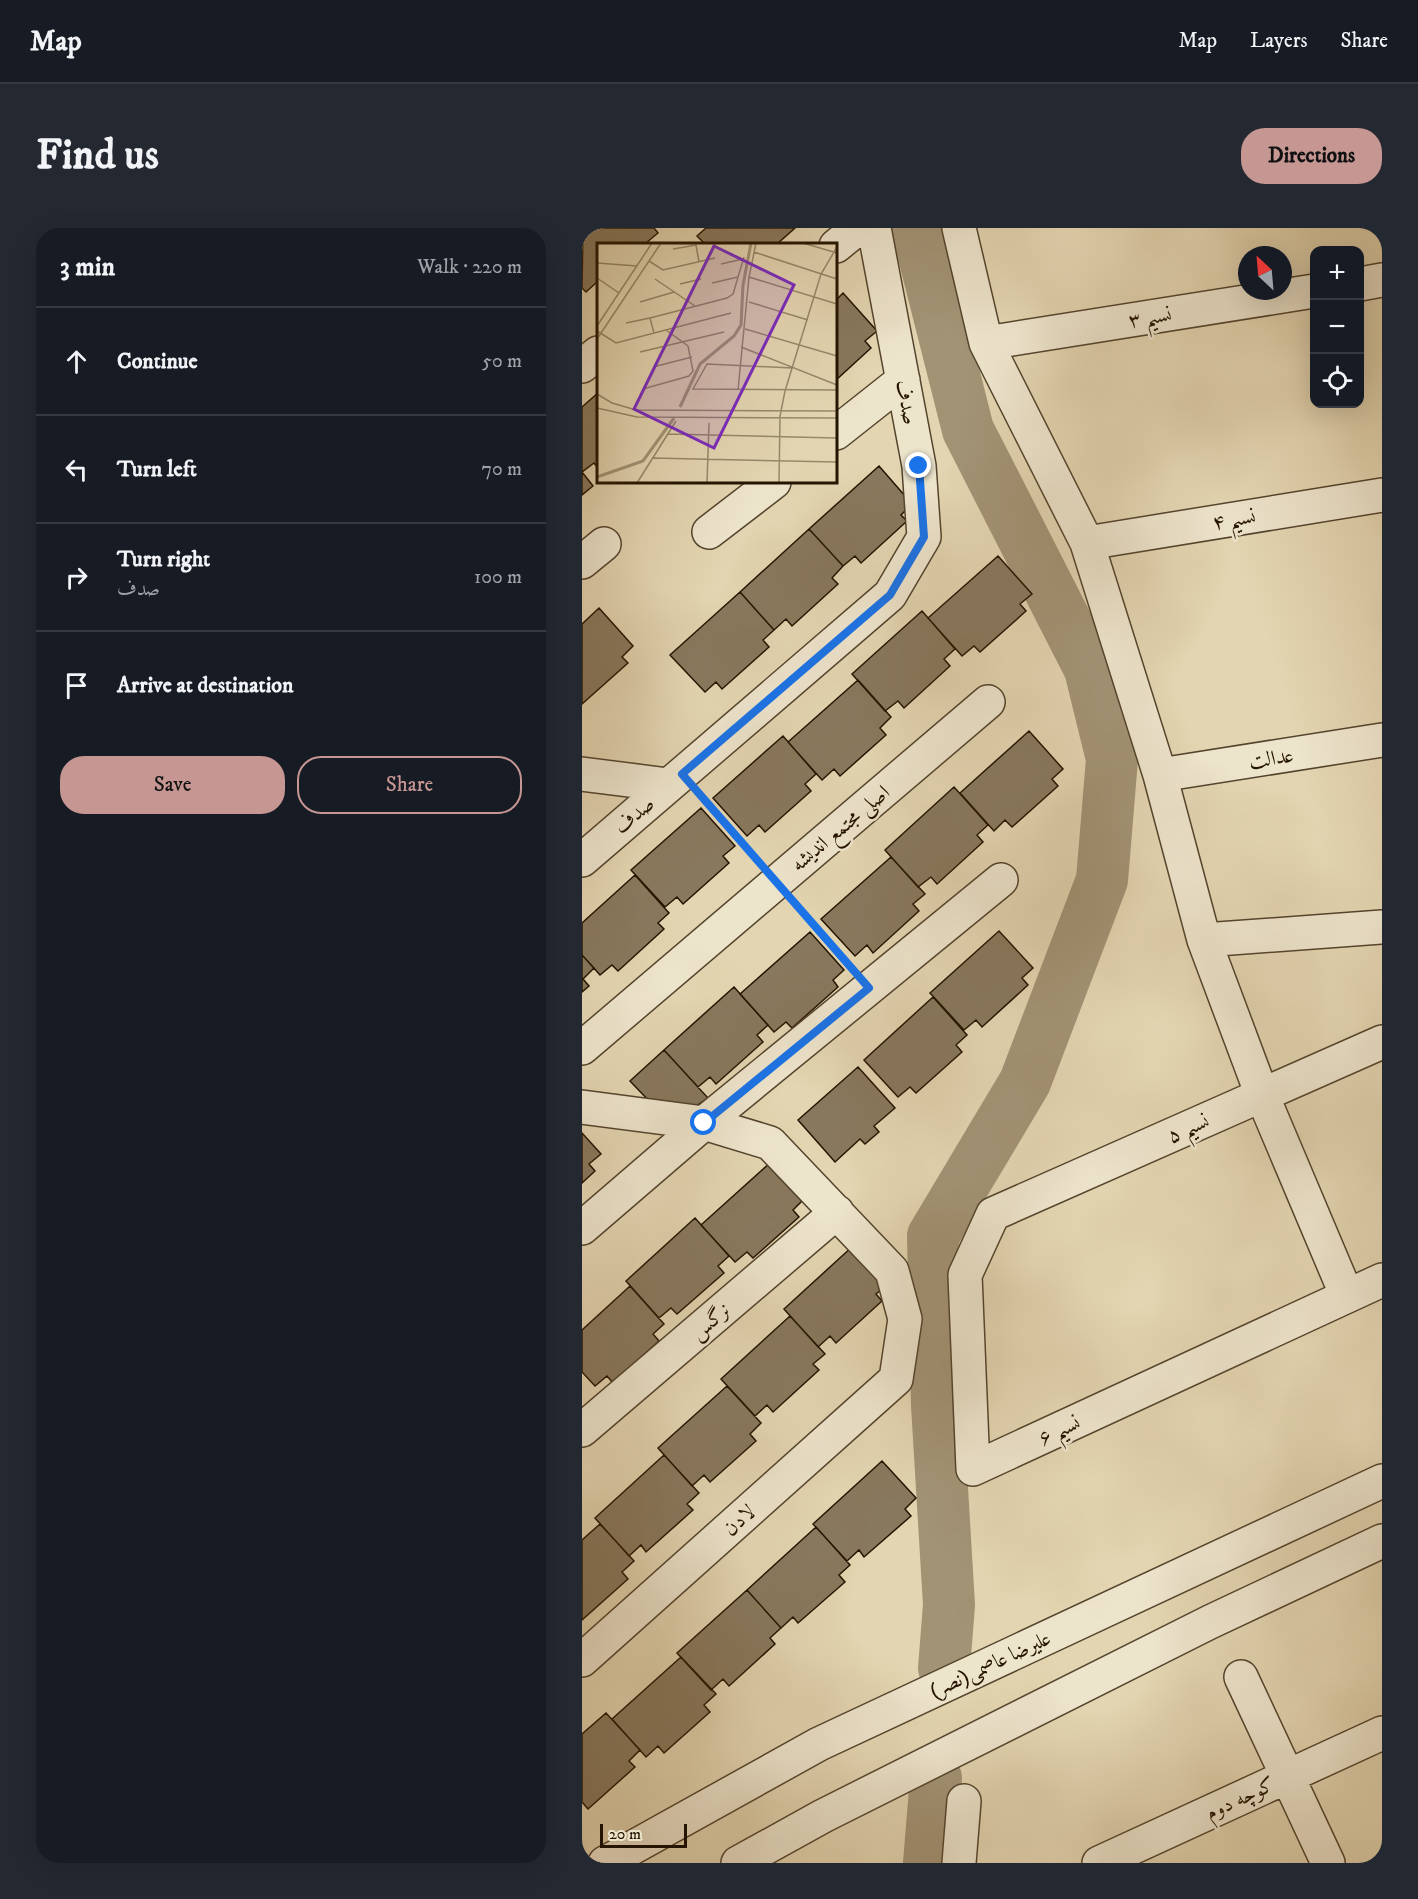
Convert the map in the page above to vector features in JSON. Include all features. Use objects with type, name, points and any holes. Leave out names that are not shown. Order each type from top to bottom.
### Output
[{"type":"street","points":[[837,245],[858,228]]},
{"type":"street","name":"صدف","points":[[582,860],[890,595],[924,537],[919,466],[874,228]]},
{"type":"street","points":[[959,228],[986,343],[1087,543],[1160,775],[1204,940],[1262,1095],[1347,1296]]},
{"type":"street","points":[[1364,283],[1382,280]]},
{"type":"street","name":"نسیم ۳","points":[[986,343],[1310,292]]},
{"type":"street","points":[[582,366],[597,354]]},
{"type":"street","points":[[837,432],[903,380]]},
{"type":"street","points":[[710,532],[773,483]]},
{"type":"street","name":"نسیم ۴","points":[[1087,543],[1382,495]]},
{"type":"street","name":"اصلی مجتمع اندیشه","points":[[582,1048],[988,702]]},
{"type":"street","name":"عدالت","points":[[1160,775],[1382,740]]},
{"type":"street","points":[[582,774],[675,780]]},
{"type":"street","points":[[582,1228],[704,1123],[1001,880]]},
{"type":"street","points":[[1204,940],[1382,927]]},
{"type":"street","name":"نسیم ۵","points":[[993,1214],[1382,1041]]},
{"type":"street","points":[[582,1107],[704,1123],[770,1143],[837,1212]]},
{"type":"street","name":"لادن","points":[[582,1660],[896,1379],[905,1319],[892,1272],[837,1212]]},
{"type":"street","name":"نرگس","points":[[582,1430],[837,1212]]},
{"type":"street","name":"نسیم ۶","points":[[993,1214],[965,1275],[973,1469],[1382,1280]]},
{"type":"street","name":"علیرضا عاصمی(نصر)","points":[[605,1863],[819,1744],[1382,1480]]},
{"type":"street","points":[[738,1863],[823,1816],[1189,1632],[1382,1541]]},
{"type":"street","points":[[1240,1677],[1289,1776],[1328,1863]]},
{"type":"street","name":"کوچه دوم","points":[[1099,1863],[1382,1733]]},
{"type":"street","points":[[959,1863],[964,1801]]},
{"type":"path","points":[[675,780],[777,882],[869,988]]},
{"type":"building","points":[[583,228],[654,228],[658,233],[646,243],[597,243],[597,282],[586,292],[582,288]]},
{"type":"building","points":[[706,228],[795,228],[778,243],[704,243],[697,236]]},
{"type":"building","points":[[843,293],[877,331],[865,341],[871,348],[837,379],[837,299]]},
{"type":"building","points":[[597,394],[597,467],[594,463],[582,472],[582,407]]},
{"type":"building","points":[[879,466],[912,504],[901,515],[907,521],[861,563],[855,556],[843,566],[809,529]]},
{"type":"building","points":[[582,472],[593,486],[582,495]]},
{"type":"building","points":[[809,529],[843,566],[832,578],[838,584],[792,626],[786,619],[774,630],[740,592]]},
{"type":"building","points":[[998,556],[1032,594],[1020,604],[1026,611],[980,652],[974,646],[962,656],[928,618]]},
{"type":"building","points":[[740,592],[774,630],[763,640],[769,647],[722,689],[716,682],[705,692],[670,655]]},
{"type":"building","points":[[599,608],[633,646],[622,657],[628,663],[582,704],[582,624]]},
{"type":"building","points":[[922,611],[955,649],[944,659],[950,666],[904,708],[898,701],[885,711],[852,674]]},
{"type":"building","points":[[858,680],[891,717],[880,728],[886,735],[840,776],[834,769],[822,780],[788,742]]},
{"type":"building","points":[[1029,731],[1063,769],[1052,779],[1058,786],[1012,827],[1005,820],[994,831],[960,793]]},
{"type":"building","points":[[783,736],[816,774],[805,784],[811,791],[765,832],[759,825],[747,836],[713,798]]},
{"type":"building","points":[[954,787],[988,825],[977,835],[983,842],[937,884],[931,877],[918,887],[885,850]]},
{"type":"building","points":[[701,808],[735,846],[723,856],[729,863],[683,904],[677,897],[665,907],[631,870]]},
{"type":"building","points":[[891,857],[925,894],[913,904],[919,911],[873,953],[867,945],[855,956],[821,919]]},
{"type":"building","points":[[635,875],[669,913],[658,923],[664,929],[618,971],[612,965],[600,975],[582,955],[582,923]]},
{"type":"building","points":[[999,931],[1033,968],[1022,978],[1028,985],[982,1027],[976,1020],[964,1030],[930,993]]},
{"type":"building","points":[[810,932],[844,970],[833,980],[838,987],[792,1028],[786,1022],[774,1032],[740,994]]},
{"type":"building","points":[[582,955],[594,968],[583,979],[589,986],[582,992]]},
{"type":"building","points":[[734,987],[768,1025],[757,1035],[763,1042],[716,1084],[710,1077],[698,1087],[664,1050]]},
{"type":"building","points":[[933,997],[967,1035],[956,1045],[962,1052],[916,1093],[910,1087],[898,1097],[864,1060]]},
{"type":"building","points":[[664,1050],[708,1098],[696,1106],[653,1105],[630,1081]]},
{"type":"building","points":[[858,1067],[895,1108],[874,1126],[879,1132],[865,1144],[860,1139],[835,1162],[798,1120]]},
{"type":"building","points":[[582,1133],[601,1154],[589,1164],[595,1171],[582,1183]]},
{"type":"building","points":[[771,1162],[804,1199],[793,1210],[799,1217],[753,1258],[747,1252],[735,1262],[701,1225]]},
{"type":"building","points":[[695,1218],[729,1256],[718,1266],[724,1273],[677,1314],[671,1308],[659,1318],[626,1281]]},
{"type":"building","points":[[853,1246],[888,1284],[876,1294],[882,1301],[836,1343],[830,1336],[818,1347],[784,1309]]},
{"type":"building","points":[[630,1286],[664,1324],[653,1334],[659,1341],[613,1383],[607,1376],[595,1386],[582,1372],[582,1330]]},
{"type":"building","points":[[790,1316],[825,1354],[813,1364],[819,1370],[773,1412],[767,1405],[755,1416],[721,1379]]},
{"type":"building","points":[[727,1386],[761,1423],[750,1434],[756,1441],[710,1482],[704,1475],[692,1486],[658,1448]]},
{"type":"building","points":[[664,1455],[699,1493],[687,1504],[693,1510],[646,1552],[641,1545],[629,1556],[595,1518]]},
{"type":"building","points":[[882,1461],[916,1498],[905,1509],[911,1516],[864,1557],[859,1550],[847,1561],[813,1524]]},
{"type":"building","points":[[600,1524],[634,1561],[622,1572],[628,1579],[582,1620],[582,1540]]},
{"type":"building","points":[[816,1527],[850,1565],[839,1575],[845,1582],[798,1623],[793,1617],[781,1628],[747,1590]]},
{"type":"building","points":[[747,1590],[781,1628],[770,1638],[775,1644],[729,1686],[723,1679],[711,1690],[677,1653]]},
{"type":"building","points":[[681,1657],[716,1694],[704,1705],[710,1712],[664,1753],[658,1746],[646,1757],[612,1719]]},
{"type":"building","points":[[606,1713],[640,1750],[629,1761],[635,1767],[588,1809],[582,1802],[582,1734]]},
{"type":"waterway","points":[[917,228],[968,430],[1090,669],[1112,759],[1102,880],[1025,1082],[933,1236],[937,1405],[949,1605],[944,1668]]},
{"type":"waterway","points":[[929,1863],[936,1778]]},
{"type":"route","points":[[704,1123],[869,988],[682,774],[890,595],[924,537],[919,466]]}]
